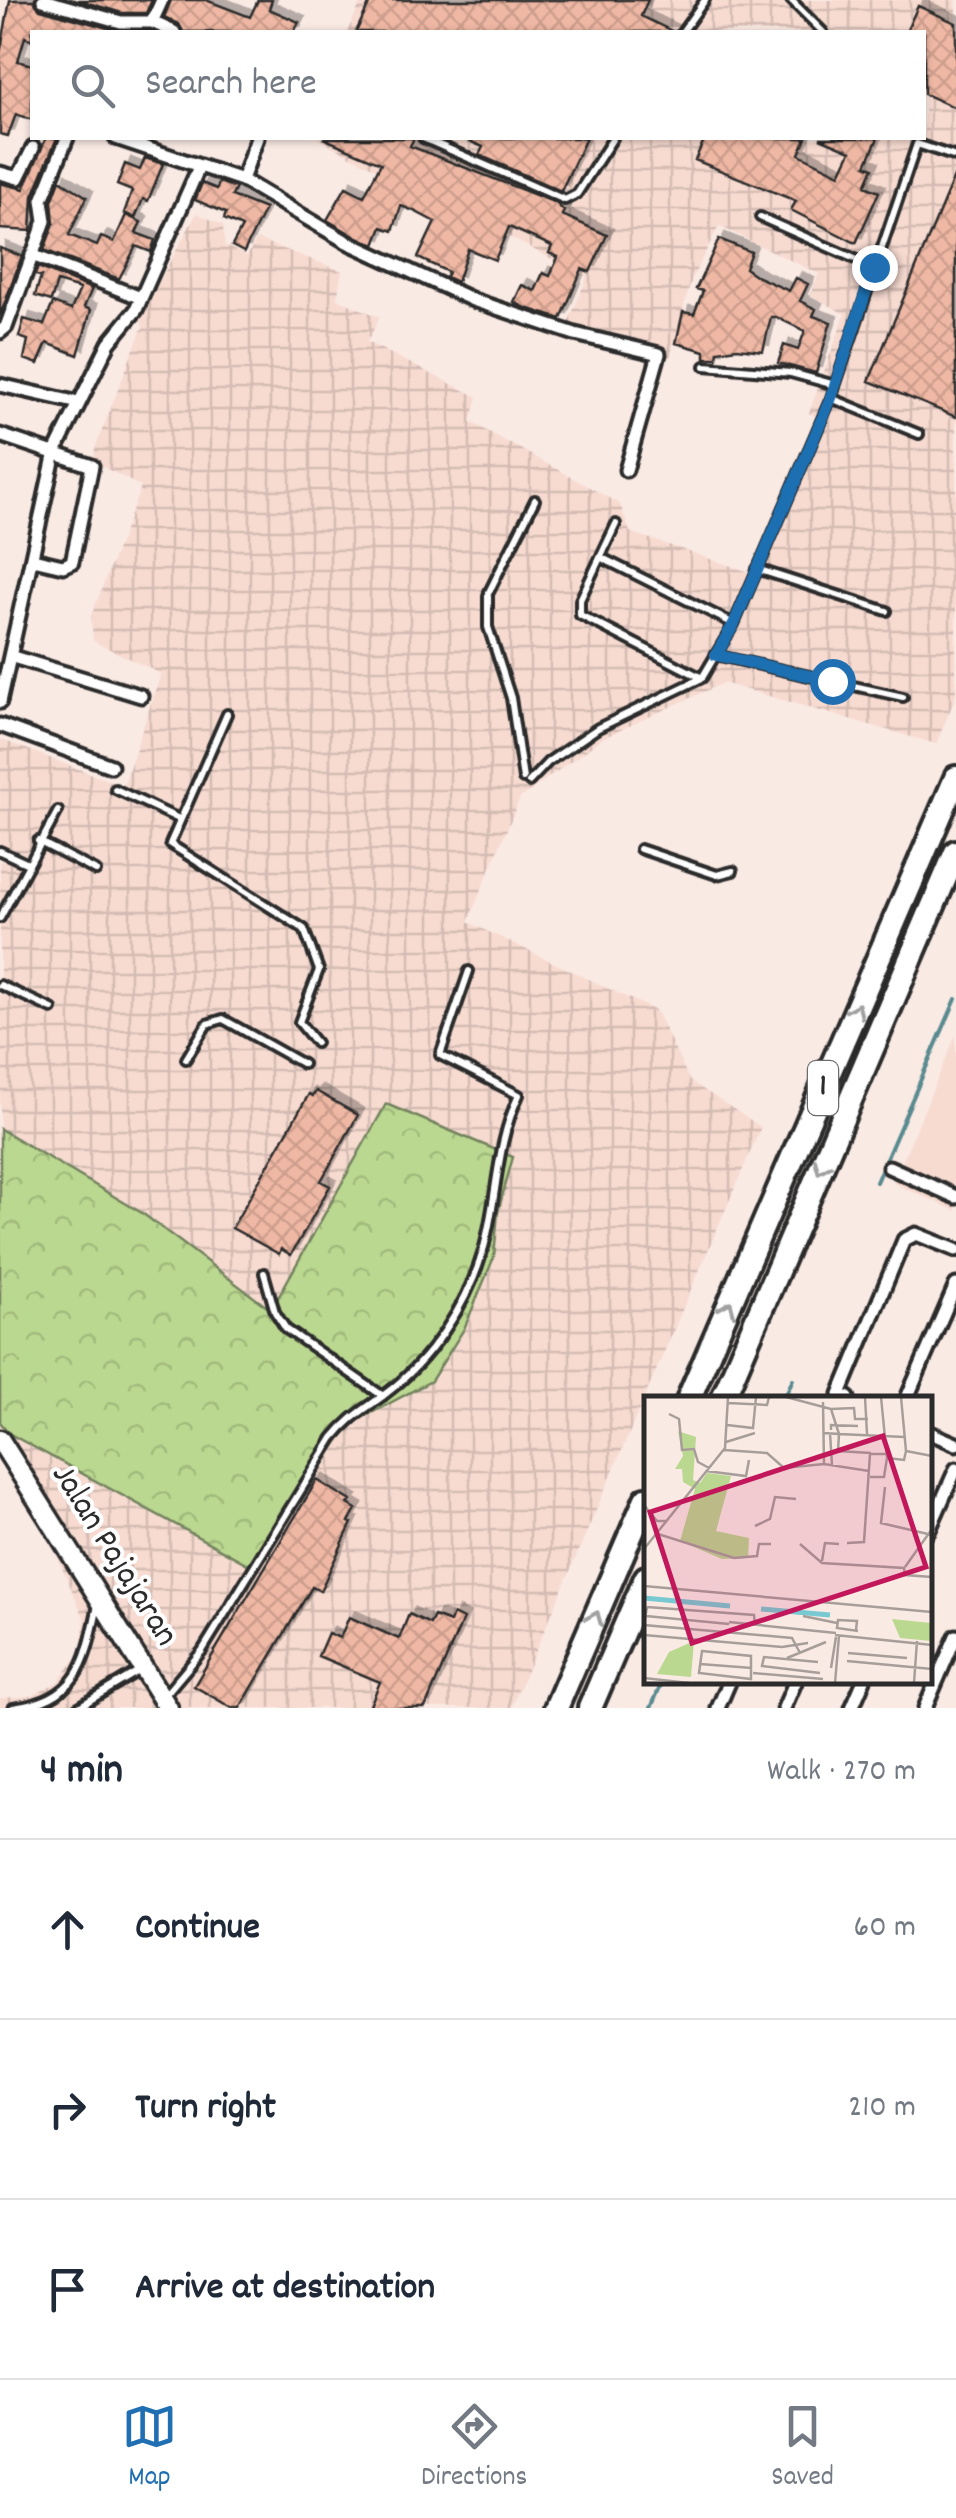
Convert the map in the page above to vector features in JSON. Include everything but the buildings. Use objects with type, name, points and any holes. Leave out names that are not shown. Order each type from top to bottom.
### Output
[{"type":"highway","name":"1","points":[[690,1396],[956,778]]},
{"type":"highway","name":"1","points":[[724,1396],[956,852]]},
{"type":"highway","points":[[556,1708],[644,1504]]},
{"type":"highway","points":[[590,1708],[644,1583]]},
{"type":"main road","name":"Jalan Pajajaran","points":[[0,1440],[165,1703]]},
{"type":"street","points":[[43,0],[120,27],[152,22],[170,30]]},
{"type":"street","points":[[152,22],[162,0]]},
{"type":"street","points":[[1,335],[46,214],[42,200],[66,140]]},
{"type":"street","points":[[122,140],[242,180],[347,242],[473,300],[575,334],[659,354],[626,470]]},
{"type":"street","points":[[242,180],[257,140]]},
{"type":"street","points":[[0,174],[18,178],[33,148]]},
{"type":"street","points":[[0,702],[13,657],[55,452],[109,343],[130,321],[200,167]]},
{"type":"street","points":[[32,255],[141,298]]},
{"type":"street","points":[[0,385],[79,403]]},
{"type":"street","points":[[0,435],[88,462],[92,470],[72,562],[63,566],[33,558]]},
{"type":"street","points":[[13,657],[141,696]]},
{"type":"street","points":[[0,725],[112,766]]},
{"type":"street","points":[[890,1167],[956,1197]]},
{"type":"street","points":[[844,1396],[840,1394],[904,1240],[916,1234],[956,1250]]},
{"type":"street","points":[[908,1396],[956,1286]]},
{"type":"street","points":[[931,1433],[956,1444]]},
{"type":"street","points":[[931,1525],[956,1469]]},
{"type":"street","points":[[925,1708],[956,1636]]},
{"type":"street","points":[[718,1708],[729,1683]]},
{"type":"street","points":[[784,1708],[795,1683]]},
{"type":"street","points":[[852,1708],[863,1683]]},
{"type":"lane","points":[[683,30],[705,0]]},
{"type":"lane","points":[[792,0],[821,30]]},
{"type":"lane","points":[[428,140],[565,200],[577,194],[612,140]]},
{"type":"lane","points":[[534,500],[489,594],[488,627],[511,698],[526,781],[598,728],[702,678],[734,624],[831,398],[914,141],[956,157]]},
{"type":"lane","points":[[760,217],[874,267]]},
{"type":"lane","points":[[705,366],[791,373],[835,385]]},
{"type":"lane","points":[[831,398],[920,434]]},
{"type":"lane","points":[[616,524],[580,600],[580,614],[702,678]]},
{"type":"lane","points":[[602,558],[734,624]]},
{"type":"lane","points":[[758,569],[887,611]]},
{"type":"lane","points":[[716,655],[903,697]]},
{"type":"lane","points":[[227,714],[170,840],[172,848],[308,935],[319,970],[299,1022],[316,1043]]},
{"type":"lane","points":[[115,789],[179,819]]},
{"type":"lane","points":[[0,918],[26,863],[58,810]]},
{"type":"lane","points":[[38,841],[96,871]]},
{"type":"lane","points":[[640,849],[717,875],[733,872]]},
{"type":"lane","points":[[0,851],[26,863]]},
{"type":"lane","points":[[165,1703],[202,1651],[332,1438],[354,1411],[383,1396],[426,1358],[462,1299],[483,1251],[503,1129],[519,1095],[440,1055],[469,971]]},
{"type":"lane","points":[[0,985],[52,1009]]},
{"type":"lane","points":[[186,1060],[207,1024],[223,1019],[256,1034],[303,1064]]},
{"type":"lane","points":[[264,1273],[275,1312],[286,1329],[383,1396]]},
{"type":"lane","points":[[13,1708],[48,1699],[76,1679],[88,1658],[100,1597]]},
{"type":"lane","points":[[77,1708],[144,1667]]},
{"type":"shaded area","points":[[362,0],[956,0],[956,696],[936,744],[723,683],[603,738],[520,798],[468,922],[656,1011],[690,1081],[761,1127],[511,1708],[0,1708],[0,1698],[31,1696],[58,1682],[80,1653],[85,1620],[30,1495],[0,1457],[0,1422],[10,1434],[255,1568],[349,1425],[431,1381],[464,1330],[494,1257],[498,1212],[513,1158],[271,1310],[142,1213],[0,1129],[0,739],[123,786],[161,674],[93,641],[91,616],[141,487],[94,462],[95,448],[143,326],[139,318],[197,213],[223,225],[225,246],[247,256],[257,239],[342,271],[337,299],[380,317],[367,342],[478,397],[471,422],[620,504],[630,532],[749,572],[824,419],[809,413],[845,314],[810,295],[819,274],[719,226],[692,278],[670,357],[564,333],[587,277],[320,140],[926,140],[926,30],[348,30]]},
{"type":"shaded area","points":[[956,1035],[956,1211],[893,1183]]},
{"type":"green space","points":[[386,1104],[513,1157],[498,1212],[494,1257],[464,1329],[431,1381],[349,1425],[255,1568],[10,1434],[0,1422],[0,1129],[142,1213],[271,1310]]},
{"type":"waterway","points":[[876,1182],[956,999]]},
{"type":"waterway","points":[[785,1396],[793,1379]]},
{"type":"waterway","points":[[651,1708],[662,1683]]},
{"type":"route","points":[[832,681],[716,655],[734,624],[831,398],[874,267]]}]
